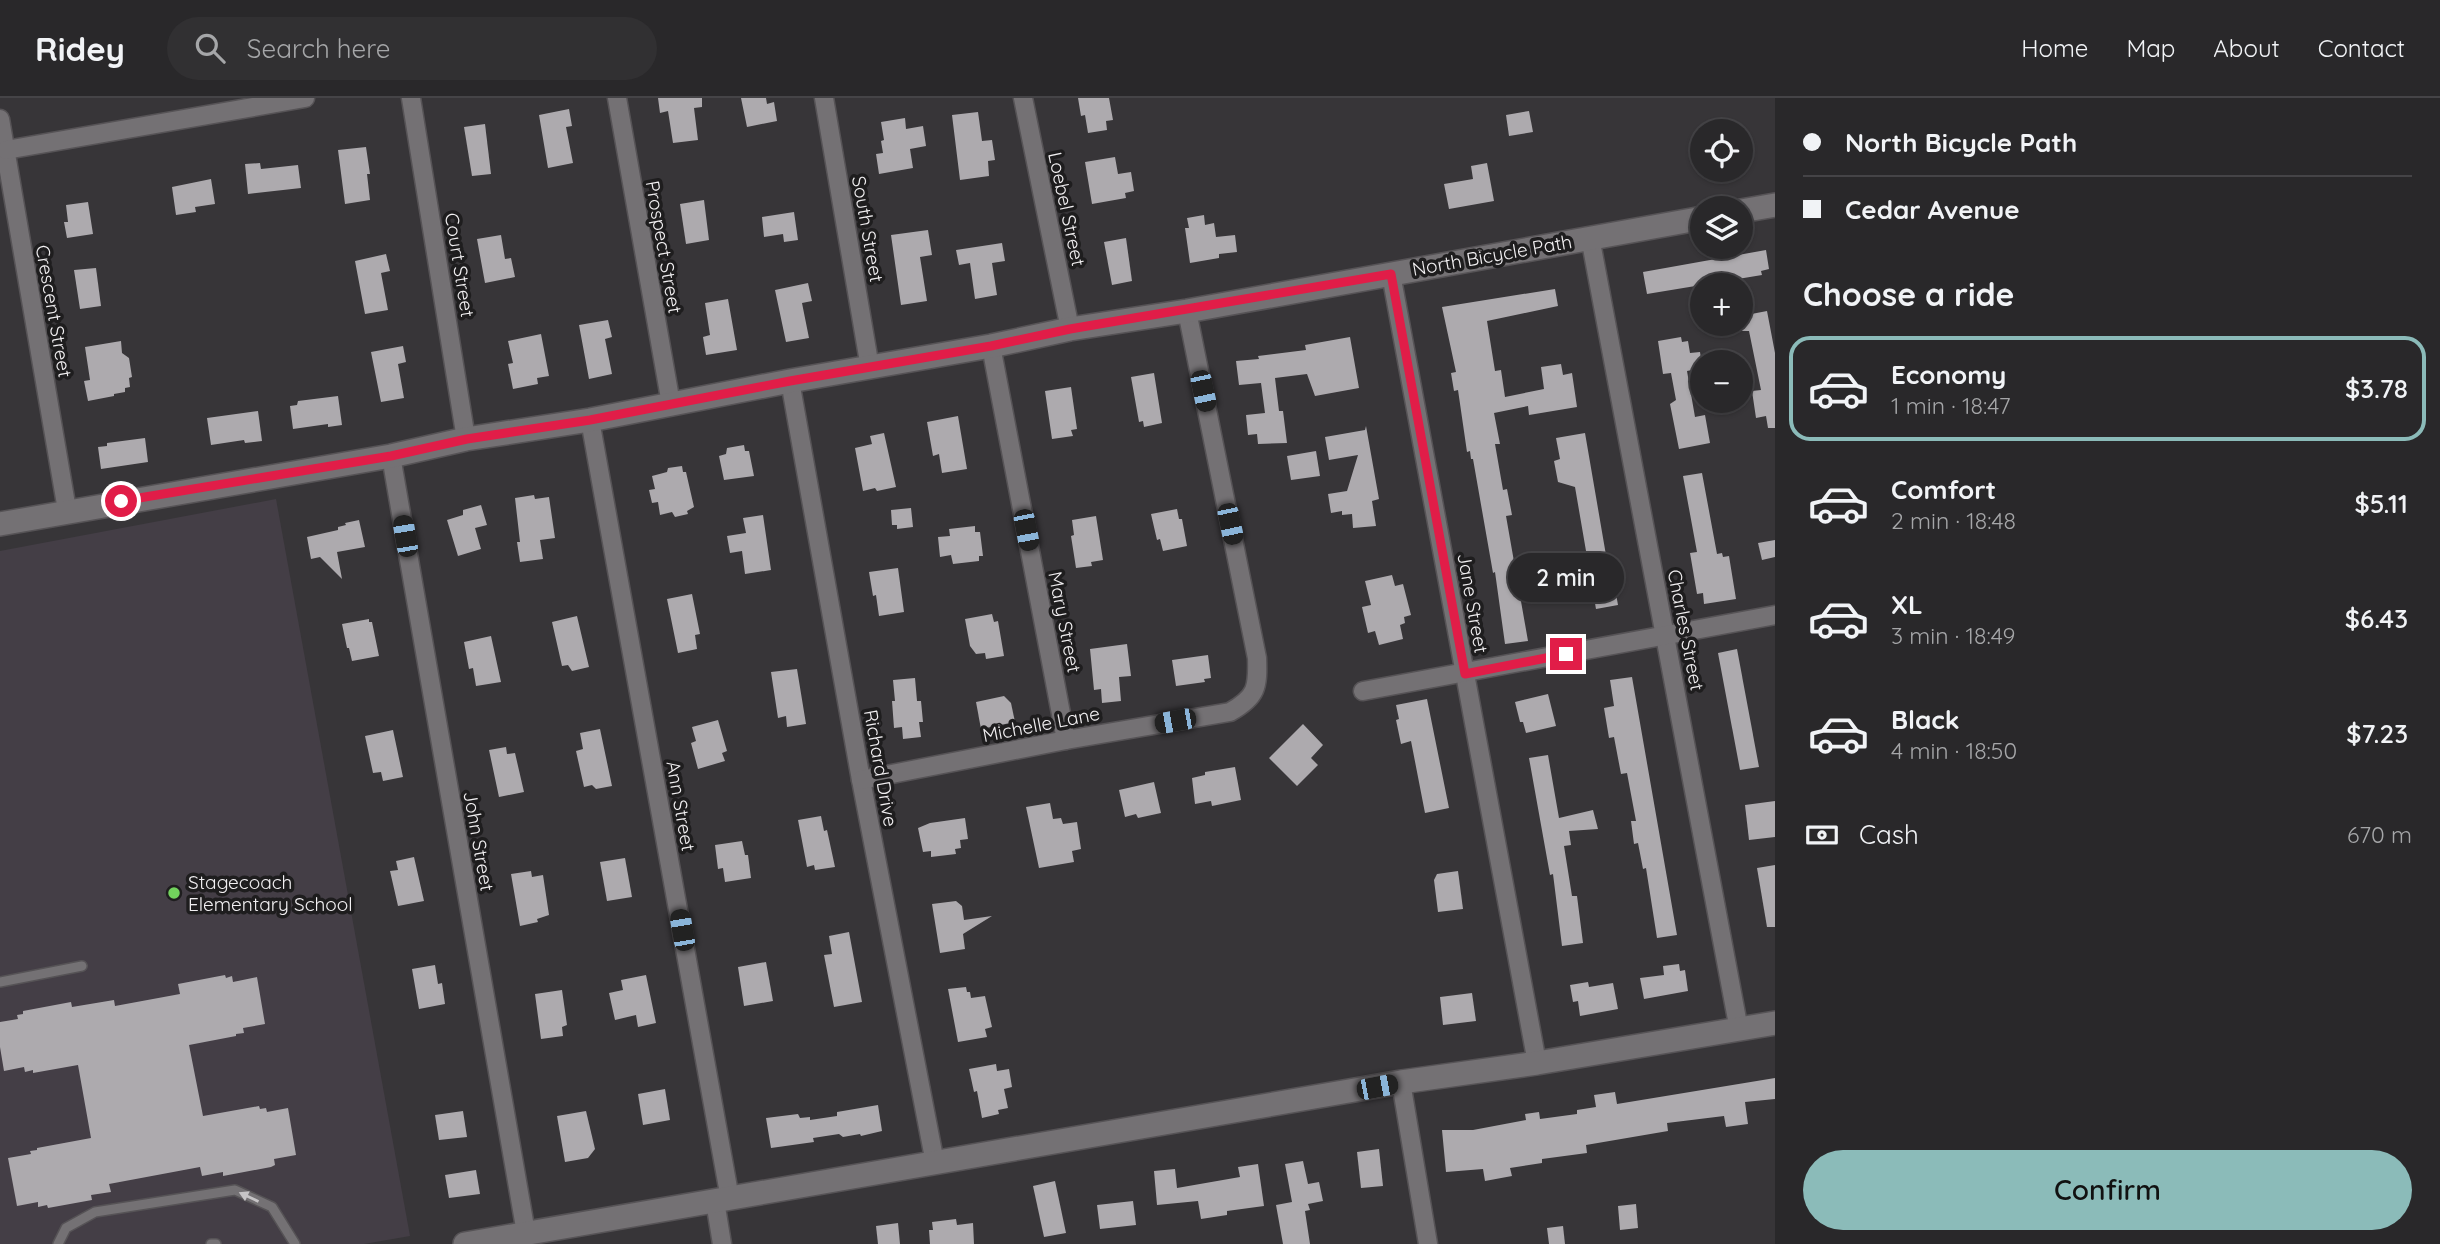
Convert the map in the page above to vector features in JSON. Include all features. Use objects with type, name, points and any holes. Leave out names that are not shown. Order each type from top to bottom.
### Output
[{"type":"street","points":[[6,150],[305,98]]},
{"type":"street","name":"Court Street","points":[[411,98],[467,439]]},
{"type":"street","name":"Prospect Street","points":[[617,98],[671,404]]},
{"type":"street","name":"South Street","points":[[824,98],[870,368]]},
{"type":"street","name":"Loebel Street","points":[[1023,98],[1070,329]]},
{"type":"street","name":"Crescent Street","points":[[0,119],[66,510]]},
{"type":"street","points":[[1753,209],[1775,205]]},
{"type":"street","name":"North Bicycle Path","points":[[0,523],[391,456],[467,439],[590,420],[1070,329],[1690,220]]},
{"type":"street","name":"Charles Street","points":[[1590,237],[1739,1030]]},
{"type":"street","name":"Jane Street","points":[[1391,274],[1538,1063]]},
{"type":"street","name":"Michelle Lane","points":[[861,780],[1066,740],[1230,712],[1249,702],[1258,680],[1257,657],[1187,310]]},
{"type":"street","name":"Mary Street","points":[[991,346],[1066,740]]},
{"type":"street","name":"Richard Drive","points":[[790,381],[861,780],[935,1163]]},
{"type":"street","name":"Ann Street","points":[[590,420],[722,1200],[722,1244]]},
{"type":"street","name":"John Street","points":[[391,456],[526,1233]]},
{"type":"street","points":[[1363,691],[1775,615]]},
{"type":"street","points":[[465,1244],[1401,1082],[1538,1063],[1775,1023]]},
{"type":"street","points":[[1401,1082],[1428,1244]]},
{"type":"lane","points":[[0,982],[82,966]]},
{"type":"lane","points":[[58,1244],[66,1228],[95,1212],[235,1190],[272,1207],[295,1244]]},
{"type":"shaded area","name":"Stagecoach Elementary School","points":[[276,499],[410,1236],[364,1244],[0,1244],[0,551]]},
{"type":"building","points":[[658,98],[702,98],[702,107],[694,108],[698,140],[673,143],[668,111],[660,113]]},
{"type":"building","points":[[741,98],[766,98],[767,104],[774,102],[777,121],[747,127]]},
{"type":"building","points":[[1078,98],[1109,98],[1113,120],[1106,121],[1107,130],[1088,133]]},
{"type":"building","points":[[569,109],[572,126],[566,127],[573,163],[548,168],[539,115]]},
{"type":"building","points":[[1529,111],[1533,132],[1509,136],[1506,115]]},
{"type":"building","points":[[978,112],[982,141],[992,140],[995,160],[988,161],[989,176],[960,180],[952,115]]},
{"type":"building","points":[[905,118],[906,129],[923,126],[926,146],[910,149],[913,168],[879,174],[876,154],[883,153],[881,122]]},
{"type":"building","points":[[485,124],[491,174],[472,176],[464,127]]},
{"type":"building","points":[[366,147],[370,200],[345,204],[338,150]]},
{"type":"building","points":[[1115,157],[1118,174],[1131,172],[1134,191],[1125,193],[1126,198],[1092,204],[1085,162]]},
{"type":"building","points":[[260,163],[261,169],[298,165],[301,188],[248,194],[245,164]]},
{"type":"building","points":[[1487,163],[1494,201],[1449,209],[1444,184],[1473,179],[1471,166]]},
{"type":"building","points":[[211,179],[215,204],[195,207],[196,212],[176,215],[172,187]]},
{"type":"building","points":[[704,200],[709,240],[686,244],[680,204]]},
{"type":"building","points":[[88,202],[93,234],[67,238],[64,222],[68,222],[66,205]]},
{"type":"building","points":[[794,212],[798,240],[784,242],[783,234],[764,237],[762,217]]},
{"type":"building","points":[[1204,215],[1205,225],[1214,223],[1216,237],[1235,235],[1237,252],[1219,254],[1219,258],[1190,263],[1185,228],[1189,228],[1187,218]]},
{"type":"building","points":[[928,230],[932,255],[920,257],[927,301],[901,305],[891,235]]},
{"type":"building","points":[[501,235],[505,259],[511,258],[515,277],[485,283],[477,239]]},
{"type":"building","points":[[1126,238],[1132,281],[1112,285],[1104,242]]},
{"type":"building","points":[[1002,243],[1005,261],[992,263],[997,295],[975,299],[970,263],[959,265],[956,250]]},
{"type":"building","points":[[1766,250],[1769,269],[1761,271],[1762,275],[1690,273],[1690,287],[1647,294],[1643,272],[1716,259],[1753,259],[1753,252]]},
{"type":"building","points":[[386,254],[390,271],[381,273],[388,310],[365,314],[355,261]]},
{"type":"building","points":[[96,268],[101,306],[80,309],[74,270]]},
{"type":"building","points":[[808,283],[812,301],[802,303],[809,338],[786,342],[775,290]]},
{"type":"building","points":[[1555,289],[1558,306],[1487,321],[1495,371],[1501,370],[1505,397],[1544,389],[1541,367],[1561,364],[1563,375],[1572,373],[1577,407],[1529,415],[1528,406],[1494,413],[1500,444],[1495,444],[1503,490],[1507,489],[1512,515],[1506,516],[1528,641],[1505,644],[1495,572],[1493,573],[1473,459],[1470,451],[1467,452],[1458,390],[1454,391],[1451,373],[1456,372],[1442,307]]},
{"type":"building","points":[[728,299],[737,350],[706,355],[703,337],[710,335],[705,303]]},
{"type":"building","points":[[1767,311],[1775,353],[1775,428],[1768,428],[1766,416],[1756,418],[1753,391],[1761,390],[1750,336],[1753,336],[1753,314]]},
{"type":"building","points":[[608,320],[612,337],[605,339],[612,374],[589,379],[579,325]]},
{"type":"building","points":[[541,334],[549,376],[537,378],[538,384],[513,389],[508,364],[513,363],[508,341]]},
{"type":"building","points":[[1350,337],[1359,388],[1315,396],[1307,374],[1275,378],[1287,443],[1258,444],[1257,434],[1248,435],[1246,415],[1265,413],[1261,383],[1239,385],[1236,361],[1306,350],[1305,345]]},
{"type":"building","points":[[1681,337],[1682,342],[1688,341],[1690,413],[1694,413],[1695,417],[1705,415],[1710,443],[1679,449],[1670,404],[1676,400],[1671,373],[1663,374],[1658,341]]},
{"type":"building","points":[[121,341],[122,353],[129,358],[132,377],[129,378],[130,387],[114,396],[88,401],[84,381],[90,380],[85,347]]},
{"type":"building","points":[[403,346],[406,362],[398,364],[404,398],[381,402],[371,352]]},
{"type":"building","points":[[1154,373],[1162,423],[1144,427],[1143,421],[1139,422],[1131,377]]},
{"type":"building","points":[[1071,387],[1077,429],[1071,430],[1073,436],[1052,439],[1045,391]]},
{"type":"building","points":[[338,396],[342,425],[328,427],[328,424],[293,429],[290,406],[297,405],[298,401]]},
{"type":"building","points":[[258,411],[262,441],[245,443],[244,440],[211,445],[207,418]]},
{"type":"building","points":[[958,416],[967,469],[942,473],[939,454],[933,456],[927,422]]},
{"type":"building","points":[[1366,426],[1379,499],[1372,501],[1376,526],[1353,528],[1352,514],[1342,515],[1342,511],[1331,513],[1328,494],[1347,491],[1358,455],[1329,460],[1325,437],[1365,430]]},
{"type":"building","points":[[884,433],[896,487],[863,491],[855,448],[872,444],[870,436]]},
{"type":"building","points":[[1585,433],[1607,561],[1610,560],[1618,605],[1596,609],[1575,487],[1558,482],[1554,461],[1560,459],[1556,438]]},
{"type":"building","points":[[145,438],[148,462],[101,469],[98,447],[107,446],[107,443]]},
{"type":"building","points":[[744,445],[745,451],[749,451],[754,476],[724,480],[719,456],[726,454],[727,448]]},
{"type":"building","points":[[1316,451],[1320,476],[1291,480],[1287,456]]},
{"type":"building","points":[[682,466],[683,472],[686,472],[694,507],[687,511],[688,514],[675,517],[672,512],[660,515],[658,502],[652,503],[649,490],[655,489],[652,476],[667,472],[668,468]]},
{"type":"building","points":[[1702,473],[1717,554],[1729,556],[1736,599],[1704,604],[1703,593],[1697,594],[1690,553],[1697,552],[1683,476]]},
{"type":"building","points":[[534,495],[535,499],[549,497],[555,538],[540,540],[543,559],[520,562],[515,498]]},
{"type":"building","points":[[481,505],[487,525],[475,528],[481,549],[458,556],[447,520],[463,515],[463,510]]},
{"type":"building","points":[[911,508],[913,527],[897,529],[897,525],[892,525],[891,510]]},
{"type":"building","points":[[1177,509],[1179,519],[1182,519],[1187,546],[1163,551],[1160,539],[1157,540],[1151,514]]},
{"type":"building","points":[[763,515],[771,570],[745,574],[742,551],[730,553],[727,536],[746,533],[743,518]]},
{"type":"building","points":[[1096,516],[1103,560],[1091,562],[1092,566],[1076,568],[1071,536],[1074,535],[1072,520]]},
{"type":"building","points":[[359,520],[365,547],[337,552],[342,579],[320,557],[311,559],[307,537],[338,530],[338,527],[346,525],[345,523]]},
{"type":"building","points":[[975,526],[975,532],[980,532],[983,556],[979,556],[979,561],[953,564],[951,555],[940,557],[938,537],[950,536],[949,529]]},
{"type":"building","points":[[1775,540],[1775,557],[1762,560],[1758,543]]},
{"type":"building","points":[[898,568],[904,612],[879,616],[869,572]]},
{"type":"building","points":[[1392,575],[1395,586],[1403,584],[1411,615],[1404,617],[1405,623],[1400,625],[1403,639],[1379,645],[1375,631],[1368,633],[1362,607],[1371,605],[1365,581]]},
{"type":"building","points":[[692,594],[700,634],[695,635],[697,649],[678,653],[667,599]]},
{"type":"building","points":[[992,614],[994,622],[998,621],[1004,656],[986,659],[985,653],[976,654],[970,646],[965,619]]},
{"type":"building","points":[[577,616],[589,667],[572,671],[568,665],[562,666],[552,622]]},
{"type":"building","points":[[369,619],[369,622],[372,622],[379,656],[352,661],[342,624]]},
{"type":"building","points":[[491,636],[501,682],[476,686],[473,668],[469,669],[464,642]]},
{"type":"building","points":[[1127,644],[1131,676],[1119,677],[1121,701],[1102,703],[1101,689],[1094,690],[1090,649]]},
{"type":"building","points":[[1737,649],[1759,767],[1740,770],[1718,653]]},
{"type":"building","points":[[1208,655],[1211,678],[1204,679],[1205,682],[1176,686],[1172,660]]},
{"type":"building","points":[[797,669],[806,724],[787,727],[786,716],[778,718],[771,672]]},
{"type":"building","points":[[1632,677],[1677,935],[1657,938],[1646,868],[1643,869],[1638,843],[1634,844],[1631,821],[1636,821],[1627,773],[1621,774],[1614,737],[1609,738],[1604,708],[1614,706],[1610,680]]},
{"type":"building","points":[[915,678],[917,701],[921,701],[921,737],[903,739],[902,727],[894,728],[893,680]]},
{"type":"building","points":[[1548,694],[1556,726],[1526,733],[1515,702]]},
{"type":"building","points":[[1004,696],[1011,703],[1015,722],[981,729],[976,702]]},
{"type":"building","points":[[1427,699],[1449,808],[1425,813],[1411,741],[1401,744],[1396,705]]},
{"type":"building","points":[[718,720],[727,751],[722,753],[725,761],[698,769],[691,743],[696,741],[692,727]]},
{"type":"building","points":[[1303,724],[1323,745],[1311,758],[1318,765],[1297,786],[1269,758]]},
{"type":"building","points":[[600,729],[612,786],[596,789],[592,785],[584,787],[576,751],[583,749],[580,733]]},
{"type":"building","points":[[393,730],[403,777],[383,781],[381,772],[373,773],[365,736]]},
{"type":"building","points":[[506,747],[507,754],[515,753],[524,792],[499,797],[489,750]]},
{"type":"building","points":[[1548,755],[1559,818],[1593,810],[1598,829],[1569,831],[1571,845],[1564,846],[1572,896],[1577,896],[1583,943],[1562,946],[1553,874],[1550,875],[1529,758]]},
{"type":"building","points":[[1235,767],[1241,800],[1212,806],[1211,801],[1195,804],[1192,778],[1205,775],[1205,772]]},
{"type":"building","points":[[1154,782],[1161,813],[1138,818],[1136,814],[1125,817],[1119,790]]},
{"type":"building","points":[[1775,801],[1775,837],[1749,840],[1745,805]]},
{"type":"building","points":[[1050,803],[1053,819],[1061,818],[1063,824],[1077,822],[1081,849],[1072,851],[1074,862],[1039,868],[1026,807]]},
{"type":"building","points":[[821,816],[835,867],[815,870],[814,865],[807,867],[798,820]]},
{"type":"building","points":[[965,818],[968,839],[960,840],[961,848],[955,849],[956,854],[931,857],[931,851],[923,852],[918,828],[930,823]]},
{"type":"building","points":[[742,841],[745,855],[748,855],[751,878],[725,882],[723,868],[718,869],[715,845]]},
{"type":"building","points":[[414,857],[424,901],[398,906],[390,871],[398,870],[396,861]]},
{"type":"building","points":[[625,858],[632,897],[607,901],[600,862]]},
{"type":"building","points":[[1775,865],[1775,927],[1767,927],[1757,868]]},
{"type":"building","points":[[531,871],[532,877],[543,875],[549,915],[537,919],[538,922],[520,926],[511,874]]},
{"type":"building","points":[[1458,871],[1463,909],[1438,912],[1434,880],[1437,874]]},
{"type":"building","points":[[956,901],[962,906],[964,920],[992,916],[963,934],[965,949],[940,953],[932,904]]},
{"type":"building","points":[[849,932],[862,1002],[834,1007],[824,955],[832,954],[829,936]]},
{"type":"building","points":[[766,962],[773,1001],[744,1006],[738,967]]},
{"type":"building","points":[[1679,964],[1680,971],[1685,970],[1688,991],[1644,999],[1640,978],[1664,975],[1663,966]]},
{"type":"building","points":[[435,965],[438,984],[442,983],[445,1004],[419,1009],[412,969]]},
{"type":"building","points":[[225,975],[226,978],[232,976],[233,982],[257,977],[265,1024],[243,1028],[244,1033],[236,1036],[189,1045],[203,1116],[259,1106],[260,1109],[266,1108],[267,1112],[288,1108],[296,1155],[274,1159],[275,1165],[271,1167],[223,1176],[223,1172],[202,1176],[200,1167],[109,1184],[111,1192],[91,1195],[92,1200],[48,1208],[47,1205],[38,1207],[38,1202],[17,1206],[8,1158],[31,1154],[30,1151],[37,1148],[91,1138],[78,1065],[33,1073],[33,1070],[25,1072],[24,1067],[4,1071],[0,1022],[18,1019],[17,1015],[23,1014],[23,1011],[71,1002],[72,1007],[114,1000],[115,1006],[180,994],[178,984]]},
{"type":"building","points":[[646,975],[656,1023],[638,1027],[636,1015],[615,1020],[609,993],[623,990],[621,980]]},
{"type":"building","points":[[1588,982],[1589,987],[1613,983],[1618,1009],[1580,1016],[1578,1001],[1573,1002],[1570,985]]},
{"type":"building","points":[[966,987],[971,998],[985,996],[992,1027],[985,1029],[987,1037],[958,1042],[948,989]]},
{"type":"building","points":[[562,990],[567,1025],[562,1027],[563,1036],[541,1039],[535,994]]},
{"type":"building","points":[[1472,993],[1476,1021],[1443,1025],[1440,997]]},
{"type":"building","points":[[996,1064],[997,1071],[1009,1069],[1012,1087],[1004,1089],[1008,1108],[998,1110],[999,1114],[982,1118],[969,1069]]},
{"type":"building","points":[[1775,1078],[1775,1099],[1745,1102],[1748,1124],[1726,1127],[1724,1116],[1667,1123],[1668,1131],[1586,1145],[1587,1153],[1542,1159],[1542,1163],[1510,1168],[1512,1176],[1485,1181],[1483,1169],[1446,1172],[1442,1130],[1473,1130],[1526,1120],[1525,1114],[1539,1112],[1540,1119],[1577,1114],[1577,1110],[1596,1107],[1594,1095],[1615,1092],[1617,1104]]},
{"type":"building","points":[[665,1089],[670,1120],[643,1125],[638,1094]]},
{"type":"building","points":[[878,1105],[882,1131],[861,1136],[843,1137],[839,1134],[813,1138],[814,1142],[771,1148],[766,1118],[798,1114],[800,1118],[810,1117],[810,1120]]},
{"type":"building","points":[[463,1111],[467,1137],[439,1140],[435,1115]]},
{"type":"building","points":[[586,1111],[595,1149],[588,1158],[565,1162],[557,1116]]},
{"type":"building","points":[[1379,1149],[1383,1186],[1361,1188],[1357,1152]]},
{"type":"building","points":[[1303,1161],[1308,1184],[1319,1182],[1323,1201],[1308,1204],[1310,1210],[1305,1211],[1310,1244],[1283,1244],[1276,1205],[1292,1202],[1285,1164]]},
{"type":"building","points":[[1258,1164],[1264,1206],[1227,1211],[1227,1215],[1201,1219],[1198,1201],[1157,1205],[1154,1171],[1175,1169],[1177,1188],[1240,1177],[1238,1167]]},
{"type":"building","points":[[476,1170],[480,1194],[449,1198],[445,1175]]},
{"type":"building","points":[[1055,1181],[1066,1233],[1044,1237],[1033,1186]]},
{"type":"building","points":[[1133,1201],[1136,1225],[1100,1229],[1097,1205]]},
{"type":"building","points":[[1636,1204],[1638,1228],[1620,1230],[1618,1206]]},
{"type":"building","points":[[956,1219],[957,1225],[973,1223],[974,1244],[930,1244],[929,1230],[933,1230],[932,1222]]},
{"type":"building","points":[[898,1223],[900,1244],[878,1244],[876,1226]]},
{"type":"building","points":[[1563,1226],[1565,1244],[1549,1244],[1547,1228]]},
{"type":"place","name":"Stagecoach Elementary School","points":[[174,893]]},
{"type":"route","points":[[121,501],[391,456],[467,439],[590,420],[1070,329],[1391,274],[1465,674],[1566,654]]}]
